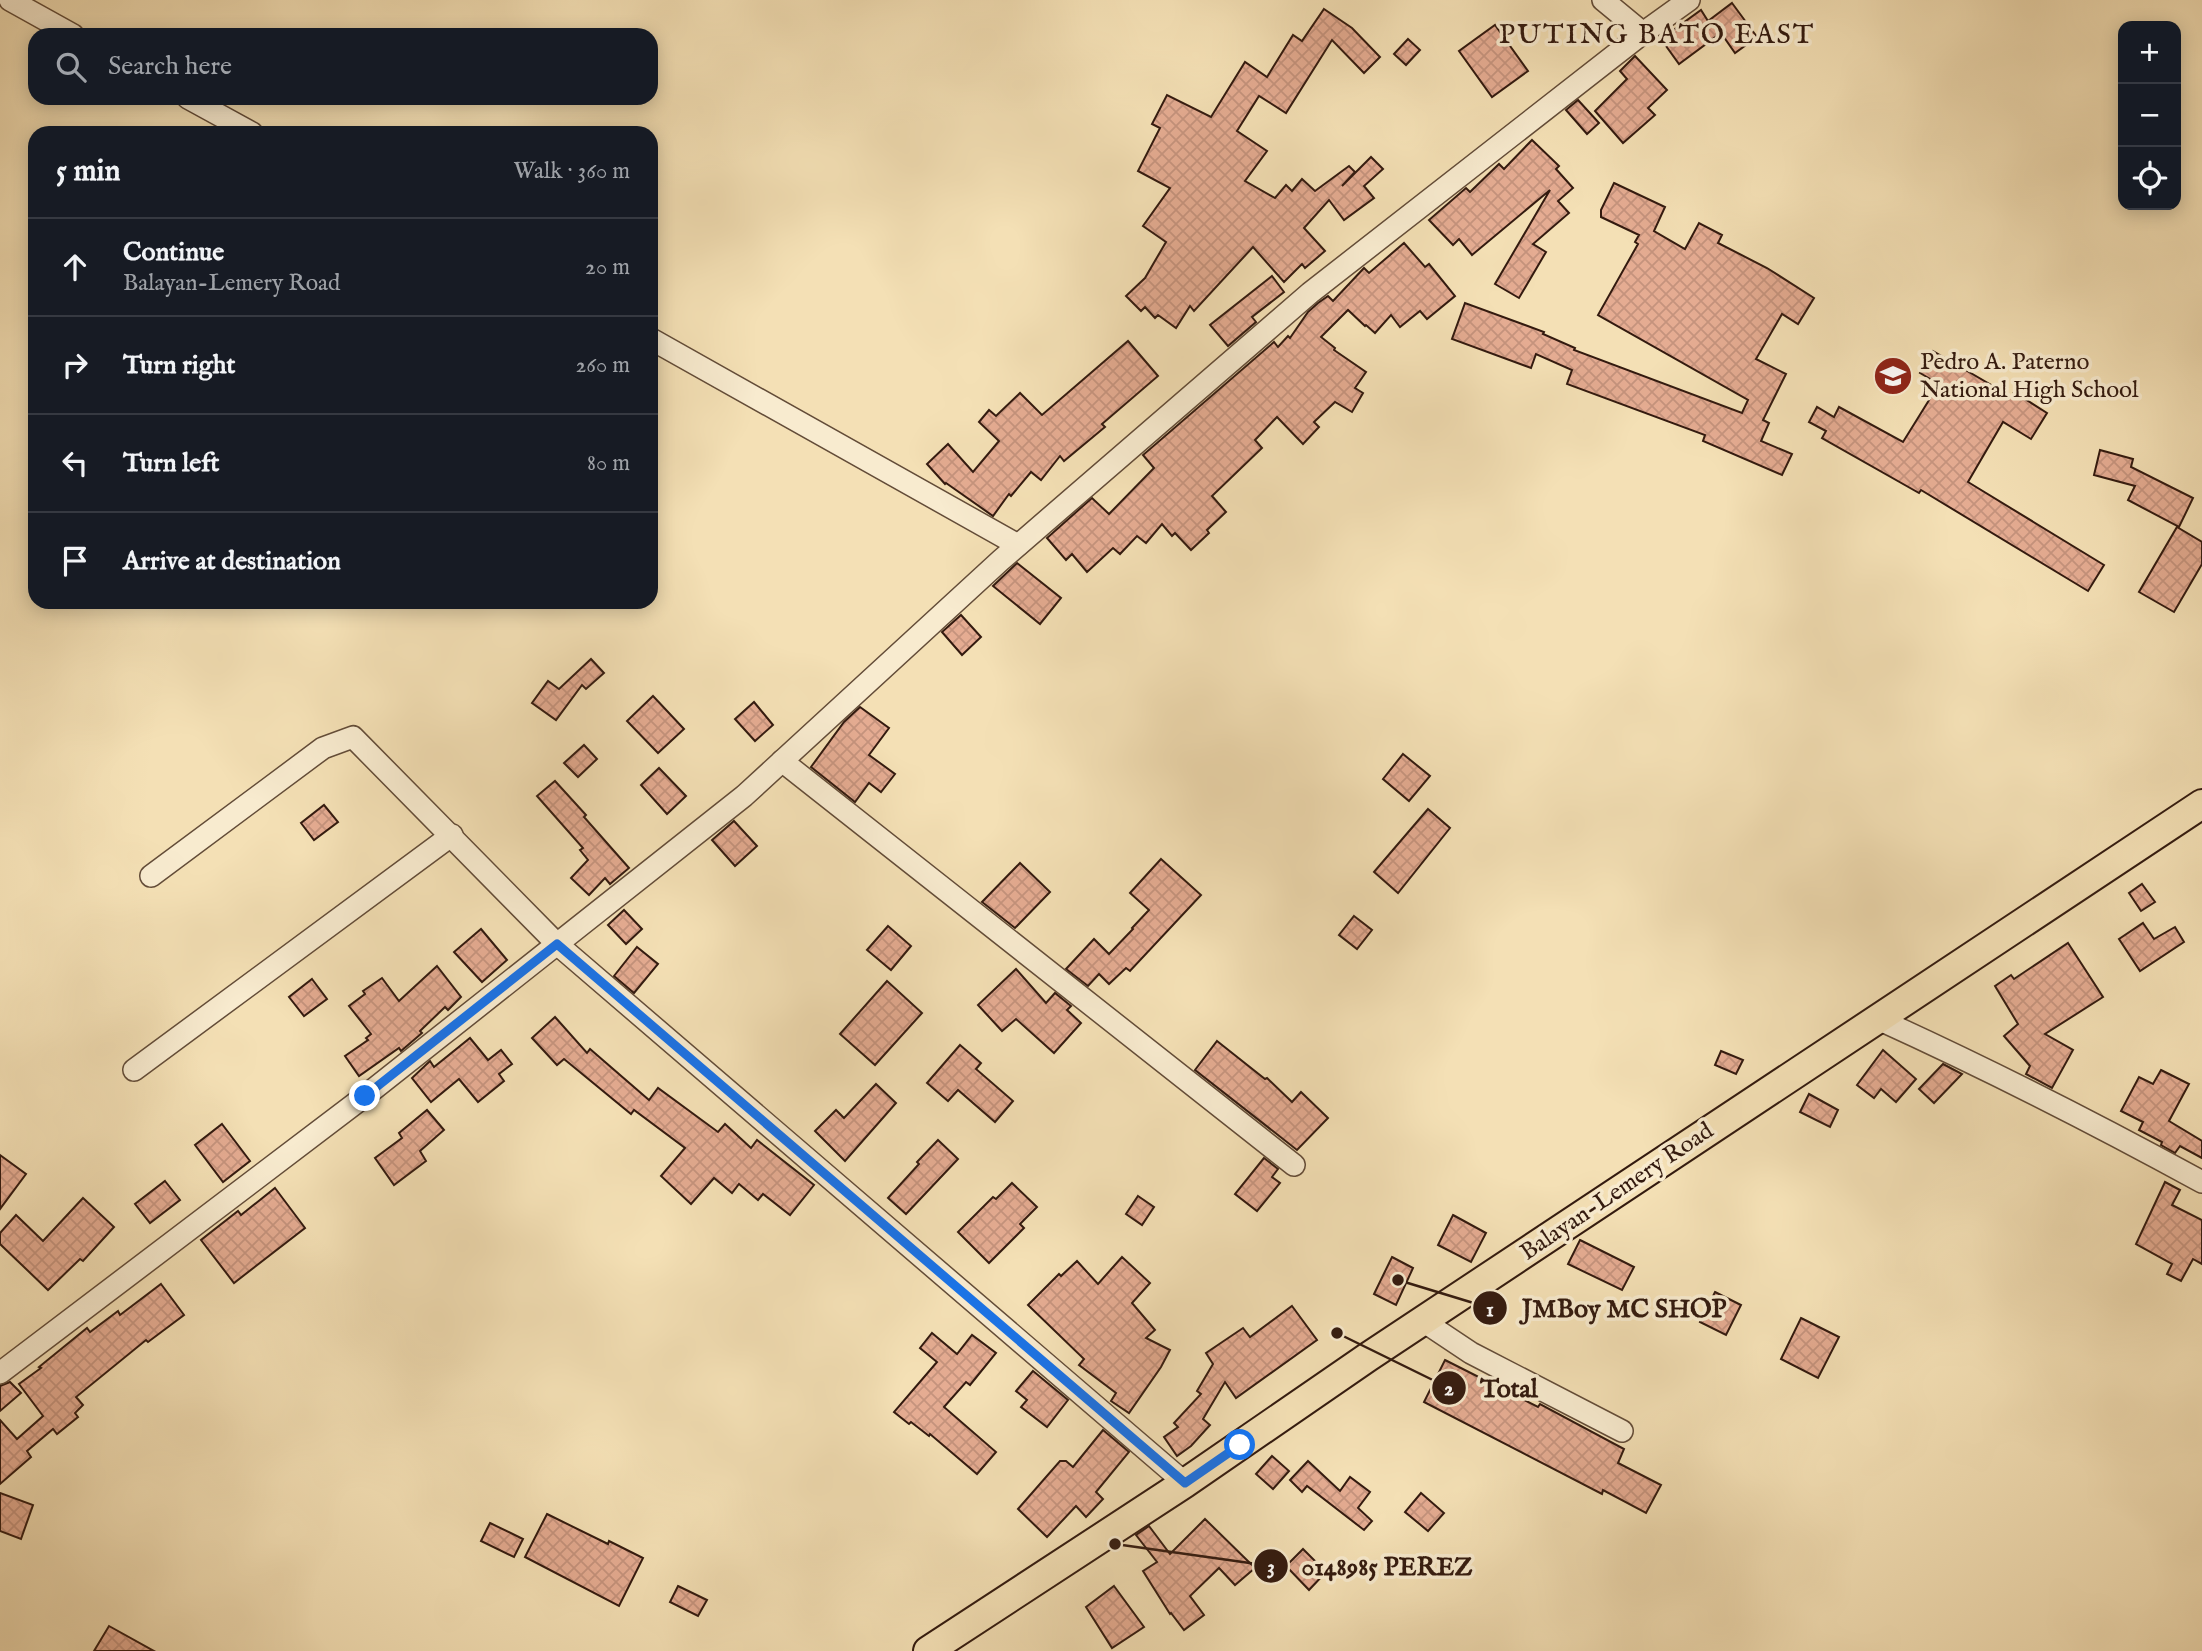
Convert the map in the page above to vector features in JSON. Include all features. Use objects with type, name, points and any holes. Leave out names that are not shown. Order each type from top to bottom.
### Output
[{"type":"main road","name":"Balayan-Lemery Road","points":[[928,1651],[1185,1483],[1423,1321],[2202,804]]},
{"type":"street","points":[[10,0],[61,28]]},
{"type":"street","points":[[1603,0],[1643,33]]},
{"type":"street","points":[[0,1373],[354,1104],[744,796],[1018,545],[1310,293],[1689,0]]},
{"type":"street","points":[[201,105],[239,126]]},
{"type":"street","points":[[658,343],[1018,545]]},
{"type":"street","points":[[151,876],[323,748],[353,737],[557,944],[1185,1483]]},
{"type":"street","points":[[782,761],[1294,1165]]},
{"type":"street","points":[[134,1070],[452,835]]},
{"type":"street","points":[[1878,1019],[2083,1118],[2202,1182]]},
{"type":"street","points":[[1423,1321],[1471,1353],[1622,1431]]},
{"type":"building","points":[[1732,3],[1757,37],[1735,53],[1721,33],[1679,64],[1661,39],[1701,10],[1708,21]]},
{"type":"building","points":[[1324,9],[1352,28],[1380,57],[1364,73],[1332,40],[1286,113],[1259,96],[1237,131],[1267,151],[1245,181],[1275,198],[1286,185],[1292,191],[1302,179],[1315,191],[1349,166],[1355,172],[1342,186],[1371,157],[1383,169],[1364,186],[1374,198],[1344,220],[1329,200],[1304,228],[1325,251],[1305,268],[1302,264],[1284,282],[1253,247],[1194,311],[1190,306],[1176,328],[1158,315],[1155,318],[1145,307],[1141,311],[1126,296],[1145,278],[1166,242],[1143,226],[1170,188],[1138,171],[1160,128],[1152,124],[1167,95],[1211,117],[1245,62],[1267,77],[1293,35],[1302,41]]},
{"type":"building","points":[[1495,25],[1528,71],[1492,97],[1459,51]]},
{"type":"building","points":[[1408,39],[1420,50],[1406,65],[1394,54]]},
{"type":"building","points":[[1635,56],[1667,90],[1648,108],[1655,115],[1623,143],[1595,111],[1627,79],[1620,71]]},
{"type":"building","points":[[1578,100],[1599,123],[1587,134],[1566,110]]},
{"type":"building","points":[[1532,140],[1559,166],[1556,169],[1573,188],[1558,201],[1569,213],[1533,244],[1546,252],[1519,298],[1495,284],[1550,190],[1472,255],[1459,239],[1453,245],[1429,220],[1466,188],[1470,192],[1499,164],[1504,169]]},
{"type":"building","points":[[1614,183],[1665,207],[1654,231],[1685,249],[1699,223],[1722,235],[1718,243],[1767,268],[1814,298],[1798,324],[1782,314],[1756,359],[1786,374],[1763,420],[1769,423],[1761,441],[1792,454],[1782,475],[1703,441],[1705,435],[1567,384],[1572,370],[1536,354],[1531,368],[1452,339],[1465,303],[1544,332],[1543,334],[1575,348],[1574,350],[1742,413],[1748,400],[1598,315],[1638,244],[1635,242],[1639,235],[1601,217],[1601,210]]},
{"type":"building","points":[[1404,243],[1425,267],[1429,264],[1455,296],[1427,319],[1420,311],[1400,327],[1391,315],[1375,333],[1348,310],[1321,337],[1335,348],[1334,350],[1366,372],[1355,388],[1363,393],[1352,412],[1335,402],[1314,422],[1319,427],[1303,444],[1277,417],[1255,440],[1262,448],[1212,496],[1226,512],[1191,550],[1175,533],[1172,536],[1162,524],[1146,543],[1137,536],[1120,554],[1113,548],[1087,572],[1072,554],[1066,560],[1047,538],[1092,498],[1109,514],[1154,468],[1143,455],[1274,342],[1278,347],[1288,336],[1290,338],[1308,312],[1318,303],[1328,296],[1333,301],[1364,268],[1369,273]]},
{"type":"building","points":[[1272,276],[1284,292],[1252,317],[1256,322],[1228,346],[1210,325]]},
{"type":"building","points":[[1128,341],[1158,376],[1102,424],[1105,427],[1064,461],[1060,456],[1041,480],[1031,472],[1011,496],[1009,494],[993,516],[945,484],[927,464],[948,444],[973,472],[999,441],[979,422],[989,410],[996,416],[1020,393],[1042,415]]},
{"type":"building","points":[[1933,351],[2012,397],[2014,392],[2047,413],[2031,439],[2003,422],[1968,482],[2104,565],[2088,591],[1921,490],[1919,493],[1822,438],[1826,431],[1809,422],[1817,407],[1834,417],[1839,407],[1903,442],[1939,384],[1920,373]]},
{"type":"building","points":[[2100,450],[2133,459],[2131,467],[2193,498],[2179,527],[2128,500],[2135,486],[2094,475]]},
{"type":"building","points":[[2177,527],[2202,542],[2202,564],[2174,612],[2139,592]]},
{"type":"building","points":[[1017,563],[1061,598],[1040,624],[993,586]]},
{"type":"building","points":[[961,615],[981,637],[962,655],[942,632]]},
{"type":"building","points":[[591,659],[604,673],[586,689],[582,685],[556,720],[532,703],[548,681],[559,689]]},
{"type":"building","points":[[653,696],[684,729],[658,753],[627,721]]},
{"type":"building","points":[[754,702],[773,725],[755,741],[735,719]]},
{"type":"building","points":[[860,707],[889,728],[869,755],[895,774],[881,792],[869,783],[855,802],[811,767],[844,722]]},
{"type":"building","points":[[584,745],[597,759],[578,777],[564,763]]},
{"type":"building","points":[[1403,754],[1430,776],[1409,801],[1383,779]]},
{"type":"building","points":[[659,768],[686,796],[667,814],[641,785]]},
{"type":"building","points":[[555,781],[629,868],[610,884],[605,878],[589,895],[571,878],[588,860],[580,850],[583,848],[537,796]]},
{"type":"building","points":[[324,805],[338,822],[314,840],[301,823]]},
{"type":"building","points":[[1428,809],[1450,828],[1398,893],[1374,872]]},
{"type":"building","points":[[734,821],[757,846],[735,866],[712,840]]},
{"type":"building","points":[[1161,859],[1201,895],[1130,971],[1126,968],[1109,984],[1099,974],[1088,986],[1066,969],[1094,939],[1109,954],[1133,929],[1149,910],[1130,893]]},
{"type":"building","points":[[1020,863],[1050,892],[1015,928],[982,902]]},
{"type":"building","points":[[2142,884],[2155,902],[2141,911],[2129,893]]},
{"type":"building","points":[[624,910],[642,929],[626,944],[608,925]]},
{"type":"building","points":[[1354,916],[1372,930],[1357,949],[1339,935]]},
{"type":"building","points":[[2143,923],[2154,939],[2175,927],[2184,942],[2140,971],[2119,939]]},
{"type":"building","points":[[888,926],[911,946],[891,970],[867,950]]},
{"type":"building","points":[[481,929],[507,960],[482,982],[454,952]]},
{"type":"building","points":[[2068,943],[2103,997],[2045,1034],[2073,1050],[2052,1088],[2026,1074],[2030,1066],[2004,1036],[2018,1024],[1995,986],[2011,975],[2014,979]]},
{"type":"building","points":[[637,947],[658,964],[634,993],[614,976]]},
{"type":"building","points":[[437,966],[461,997],[448,1010],[445,1007],[420,1031],[422,1033],[401,1051],[399,1048],[359,1076],[345,1056],[368,1040],[366,1038],[371,1034],[349,1006],[365,994],[363,991],[382,978],[399,1001]]},
{"type":"building","points":[[1016,969],[1046,1003],[1055,993],[1071,1006],[1067,1010],[1081,1023],[1054,1053],[1016,1019],[1002,1031],[978,1005]]},
{"type":"building","points":[[312,979],[327,999],[304,1016],[289,997]]},
{"type":"building","points":[[887,981],[922,1013],[875,1065],[840,1034]]},
{"type":"building","points":[[555,1017],[587,1053],[590,1049],[649,1100],[658,1088],[718,1132],[725,1124],[751,1148],[757,1140],[814,1185],[790,1215],[763,1194],[758,1200],[739,1184],[732,1193],[714,1178],[691,1204],[661,1176],[685,1148],[634,1110],[631,1114],[564,1059],[557,1065],[532,1038]]},
{"type":"building","points":[[470,1038],[488,1060],[501,1050],[512,1064],[499,1074],[504,1081],[478,1102],[459,1079],[431,1102],[412,1078],[430,1061],[434,1067]]},
{"type":"building","points":[[1217,1041],[1267,1078],[1292,1102],[1301,1092],[1328,1118],[1297,1150],[1195,1070]]},
{"type":"building","points":[[960,1045],[981,1063],[976,1069],[1013,1101],[995,1122],[958,1090],[948,1101],[927,1083]]},
{"type":"building","points":[[1883,1050],[1916,1079],[1896,1102],[1881,1089],[1874,1098],[1857,1085]]},
{"type":"building","points":[[1721,1051],[1743,1060],[1736,1074],[1715,1065]]},
{"type":"building","points":[[1943,1064],[1962,1074],[1934,1103],[1919,1089]]},
{"type":"building","points":[[2161,1070],[2189,1084],[2169,1121],[2202,1141],[2202,1158],[2180,1146],[2175,1153],[2161,1145],[2162,1142],[2139,1130],[2143,1122],[2121,1111],[2139,1077],[2153,1084]]},
{"type":"building","points":[[876,1084],[896,1103],[845,1161],[815,1131],[836,1110],[844,1118]]},
{"type":"building","points":[[1809,1094],[1838,1110],[1830,1127],[1800,1112]]},
{"type":"building","points":[[427,1110],[444,1130],[420,1151],[426,1161],[394,1185],[375,1158],[402,1138],[399,1133]]},
{"type":"building","points":[[222,1124],[250,1161],[223,1182],[195,1145]]},
{"type":"building","points":[[938,1140],[958,1159],[906,1214],[888,1198]]},
{"type":"building","points":[[0,1155],[26,1174],[0,1209]]},
{"type":"building","points":[[1264,1158],[1278,1169],[1272,1177],[1280,1183],[1257,1211],[1235,1194]]},
{"type":"building","points":[[165,1181],[180,1200],[150,1223],[135,1204]]},
{"type":"building","points":[[2165,1182],[2180,1190],[2172,1205],[2202,1220],[2202,1264],[2193,1259],[2181,1281],[2167,1274],[2172,1264],[2136,1244]]},
{"type":"building","points":[[1012,1183],[1037,1207],[1020,1224],[1024,1228],[989,1263],[958,1232],[993,1197],[996,1199]]},
{"type":"building","points":[[275,1188],[305,1228],[234,1283],[201,1240],[238,1211],[241,1215]]},
{"type":"building","points":[[1138,1196],[1154,1207],[1142,1225],[1126,1214]]},
{"type":"building","points":[[83,1198],[114,1227],[83,1261],[80,1259],[48,1290],[0,1244],[0,1233],[16,1215],[43,1241]]},
{"type":"building","points":[[1453,1215],[1486,1233],[1471,1262],[1438,1245]]},
{"type":"building","points":[[1580,1240],[1634,1267],[1622,1290],[1568,1264]]},
{"type":"building","points":[[1122,1257],[1150,1283],[1132,1303],[1155,1330],[1146,1338],[1170,1350],[1129,1413],[1111,1401],[1116,1393],[1079,1365],[1084,1359],[1028,1305],[1059,1274],[1061,1276],[1077,1261],[1098,1284]]},
{"type":"building","points":[[1392,1257],[1413,1268],[1396,1305],[1374,1294]]},
{"type":"building","points":[[161,1284],[184,1315],[148,1342],[146,1340],[76,1397],[83,1405],[75,1413],[78,1417],[57,1434],[53,1429],[27,1451],[31,1457],[0,1484],[0,1420],[17,1439],[43,1416],[19,1384],[87,1328],[90,1332],[118,1311],[120,1315]]},
{"type":"building","points":[[1715,1292],[1741,1305],[1726,1335],[1700,1322]]},
{"type":"building","points":[[1292,1306],[1317,1340],[1236,1398],[1225,1382],[1203,1419],[1210,1425],[1191,1446],[1177,1456],[1164,1437],[1178,1427],[1174,1423],[1201,1394],[1197,1391],[1213,1364],[1206,1353],[1243,1328],[1250,1337]]},
{"type":"building","points":[[1801,1318],[1839,1337],[1818,1378],[1781,1359]]},
{"type":"building","points":[[932,1333],[957,1354],[972,1335],[996,1353],[970,1385],[966,1382],[944,1407],[996,1452],[977,1474],[930,1434],[929,1436],[911,1422],[909,1424],[894,1412],[937,1362],[920,1348]]},
{"type":"building","points":[[1445,1360],[1538,1407],[1540,1404],[1624,1449],[1618,1463],[1661,1485],[1646,1513],[1603,1490],[1602,1494],[1424,1402]]},
{"type":"building","points":[[1033,1371],[1068,1400],[1047,1427],[1021,1407],[1027,1400],[1016,1391]]},
{"type":"building","points":[[10,1382],[21,1393],[0,1411],[0,1386]]},
{"type":"building","points":[[1103,1430],[1129,1452],[1096,1492],[1103,1499],[1086,1517],[1076,1506],[1047,1537],[1018,1509],[1060,1461],[1066,1461],[1073,1467]]},
{"type":"building","points":[[1272,1456],[1289,1471],[1273,1489],[1256,1474]]},
{"type":"building","points":[[1308,1461],[1340,1491],[1350,1477],[1370,1492],[1358,1508],[1372,1521],[1364,1530],[1307,1486],[1302,1492],[1290,1480]]},
{"type":"building","points":[[0,1493],[33,1505],[21,1539],[0,1531]]},
{"type":"building","points":[[1421,1493],[1444,1513],[1428,1531],[1405,1512]]},
{"type":"building","points":[[547,1514],[643,1558],[619,1606],[525,1557]]},
{"type":"building","points":[[1205,1519],[1255,1568],[1235,1585],[1219,1568],[1190,1596],[1204,1615],[1184,1630],[1170,1614],[1143,1571],[1157,1562],[1136,1535],[1149,1526],[1170,1554]]},
{"type":"building","points":[[490,1523],[523,1539],[514,1557],[481,1541]]},
{"type":"building","points":[[1303,1549],[1326,1572],[1309,1590],[1286,1566]]},
{"type":"building","points":[[678,1586],[707,1600],[698,1616],[670,1602]]},
{"type":"building","points":[[1114,1586],[1144,1627],[1112,1648],[1086,1607]]},
{"type":"building","points":[[109,1626],[154,1651],[94,1651]]},
{"type":"place","name":"Pedro A. Paterno National High School","points":[[1893,376]]},
{"type":"place","name":"JMBoy MC SHOP","points":[[1398,1280]]},
{"type":"place","name":"Total","points":[[1337,1333]]},
{"type":"place","name":"0148985 PEREZ","points":[[1115,1544]]},
{"type":"district","name":"PUTING BATO EAST","points":[[1657,35]]},
{"type":"route","points":[[365,1096],[557,944],[1185,1483],[1240,1445]]}]
